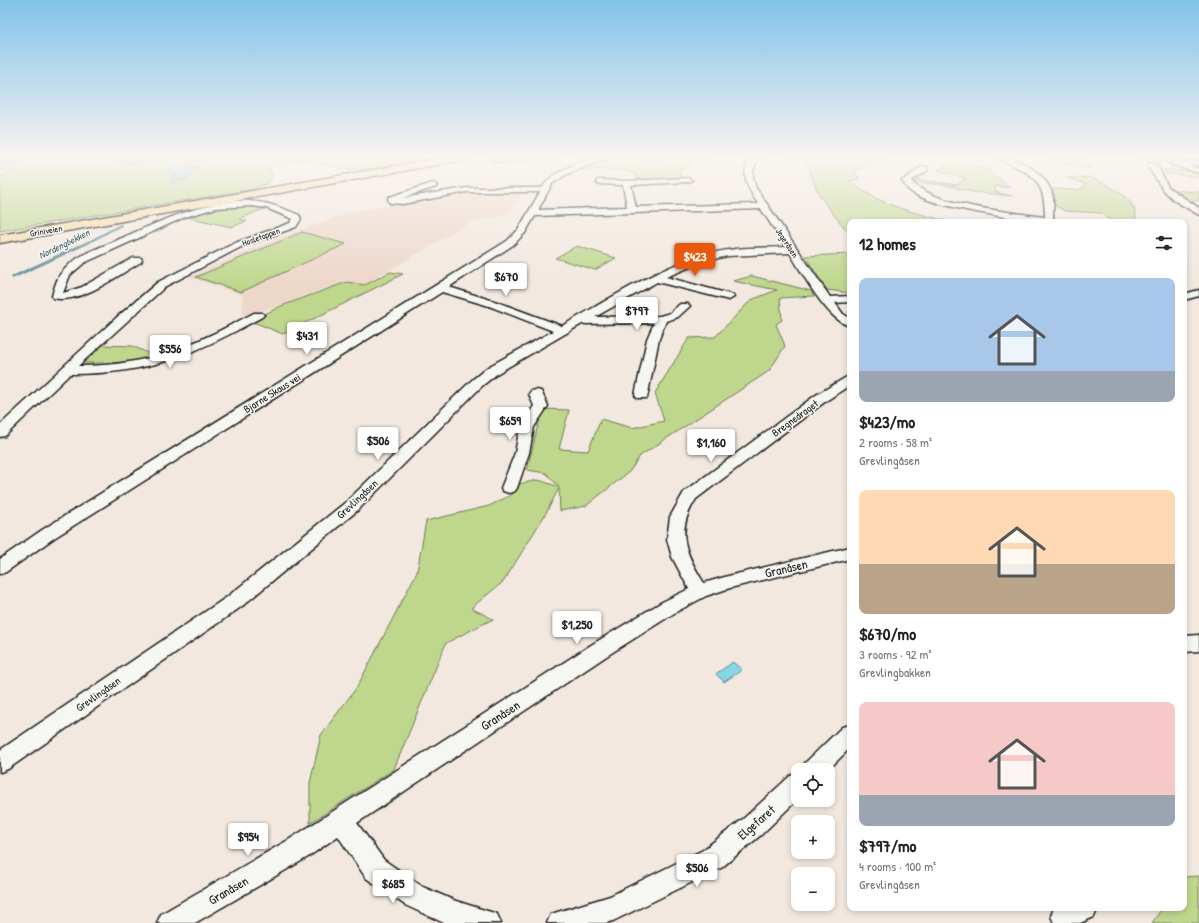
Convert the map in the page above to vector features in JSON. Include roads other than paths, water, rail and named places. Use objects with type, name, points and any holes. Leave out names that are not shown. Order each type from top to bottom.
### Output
[{"type":"main road","name":"Griniveien","points":[[0,239],[226,199]]},
{"type":"street","points":[[392,199],[393,201],[413,199]]},
{"type":"street","name":"Bjarne Skaus vei","points":[[0,568],[48,534],[441,288],[510,243],[522,231],[539,199]]},
{"type":"street","points":[[630,199],[632,209]]},
{"type":"street","name":"Jegeråsen","points":[[759,199],[825,300],[840,316],[847,321]]},
{"type":"street","points":[[936,199],[948,203],[1040,219]]},
{"type":"street","points":[[1048,199],[1051,219]]},
{"type":"street","points":[[1179,199],[1199,212]]},
{"type":"street","name":"Hosletoppen","points":[[0,433],[120,320],[162,284],[238,245],[293,225],[296,217],[264,204],[254,203],[221,206],[180,214],[84,259],[70,269],[62,279],[57,296],[75,295],[137,260]]},
{"type":"street","points":[[532,213],[762,206]]},
{"type":"street","name":"Grevlingåsen","points":[[0,762],[234,602],[352,506],[477,383],[493,370],[561,330],[656,278],[702,259],[728,253],[792,250]]},
{"type":"street","points":[[656,278],[729,297]]},
{"type":"street","points":[[441,288],[493,304],[561,330]]},
{"type":"street","points":[[1187,297],[1199,293]]},
{"type":"street","points":[[825,300],[847,299]]},
{"type":"street","points":[[578,321],[661,319],[674,315],[684,306]]},
{"type":"street","points":[[68,370],[118,368],[140,365],[166,358],[198,346],[258,315]]},
{"type":"street","points":[[642,395],[653,339],[661,319]]},
{"type":"street","name":"Bregnedraget","points":[[700,592],[688,572],[678,550],[675,536],[677,519],[690,496],[821,398],[847,381]]},
{"type":"street","points":[[510,488],[522,454],[527,427],[541,406],[536,394]]},
{"type":"street","name":"Granåsen","points":[[170,923],[292,852],[341,821],[598,651],[669,607],[700,592],[762,573],[847,554]]},
{"type":"street","points":[[1187,644],[1199,643]]},
{"type":"street","points":[[820,763],[847,737]]},
{"type":"street","name":"Elgefaret","points":[[560,923],[613,908],[712,859],[752,827],[791,791]]},
{"type":"street","points":[[341,821],[375,869],[414,896],[451,913],[488,923]]},
{"type":"water","points":[[733,662],[742,670],[724,682],[716,674]]},
{"type":"waterway","name":"Nordengbekken","points":[[88,242],[121,225]]},
{"type":"waterway","name":"Nordengbekken","points":[[13,277],[88,242]]}]
